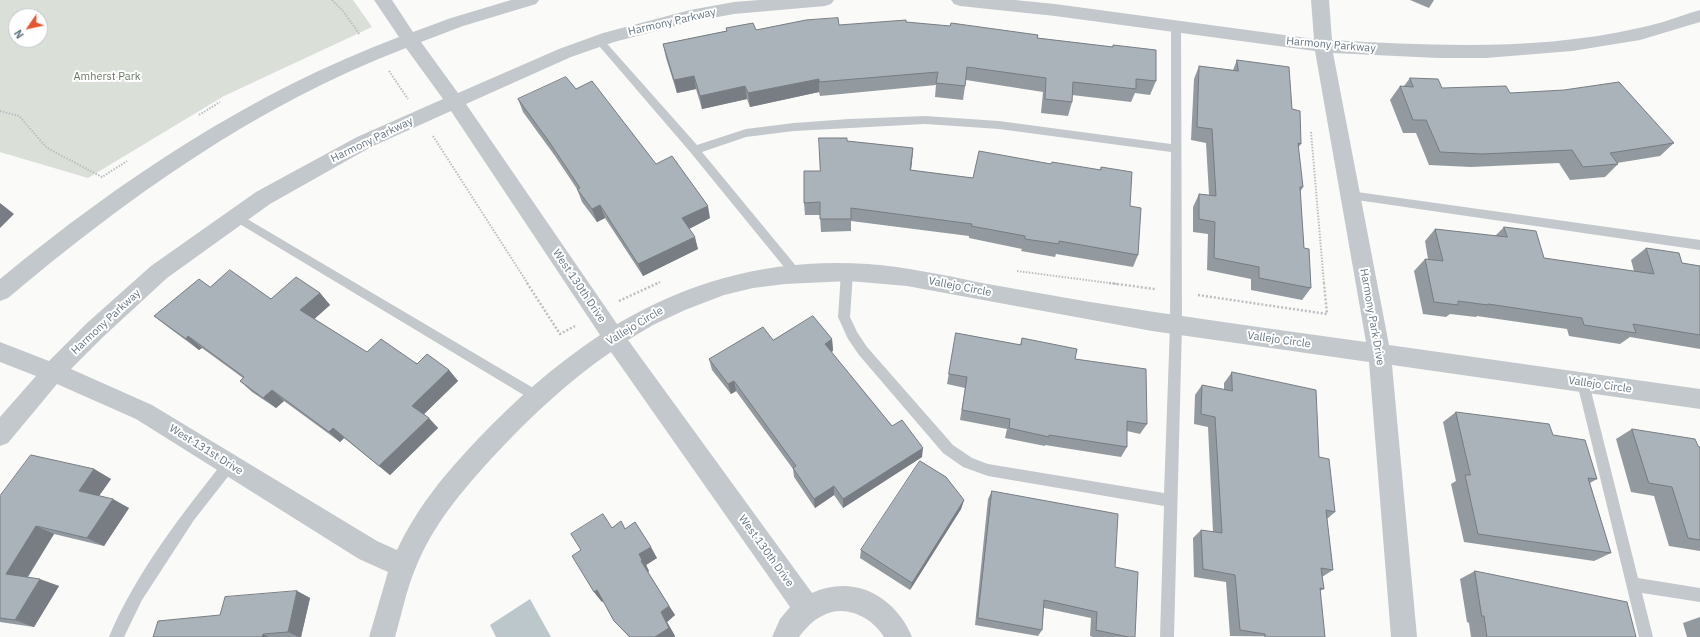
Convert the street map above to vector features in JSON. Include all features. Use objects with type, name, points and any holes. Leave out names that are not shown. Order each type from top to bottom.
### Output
[{"type":"street","name":"West 130th Drive","points":[[383,0],[454,101],[597,314],[807,608]]},
{"type":"street","points":[[0,292],[26,269],[101,210],[166,164],[247,115],[332,73],[409,39],[485,12],[530,0]]},
{"type":"street","name":"Harmony Parkway","points":[[0,435],[53,372],[95,330],[159,272],[263,198],[364,142],[454,101],[599,40],[641,28],[734,8],[825,0]]},
{"type":"street","name":"Harmony Parkway","points":[[960,0],[1055,10],[1323,46],[1438,52],[1533,49],[1572,45],[1640,34],[1700,16]]},
{"type":"street","name":"Harmony Park Drive","points":[[1320,0],[1323,46],[1380,355],[1404,637]]},
{"type":"street","name":"Vallejo Circle","points":[[382,637],[403,566],[431,514],[461,474],[502,428],[536,396],[572,366],[663,308],[711,289],[747,280],[830,272],[901,276],[1107,315],[1380,355],[1700,399]]},
{"type":"street","name":"West 131st Drive","points":[[0,352],[53,372],[144,412],[368,550],[403,566]]},
{"type":"street","points":[[785,637],[788,629],[807,608],[830,599],[854,598],[876,608],[893,625],[899,637]]},
{"type":"lane","points":[[1167,637],[1176,325],[1176,26]]},
{"type":"lane","points":[[599,40],[695,150],[797,275]]},
{"type":"lane","points":[[695,150],[746,133],[794,127],[849,123],[925,120],[999,125],[1176,149]]},
{"type":"lane","points":[[1350,195],[1700,245]]},
{"type":"lane","points":[[237,217],[536,396]]},
{"type":"lane","points":[[847,273],[844,316],[852,335],[863,351],[948,449],[968,463],[988,470],[1171,501]]},
{"type":"lane","points":[[1583,383],[1646,637]]},
{"type":"lane","points":[[116,637],[141,588],[189,515],[229,464]]},
{"type":"lane","points":[[1633,584],[1700,596]]},
{"type":"path","points":[[360,35],[377,53],[420,116],[560,334],[620,300],[655,283],[662,282]]},
{"type":"path","points":[[0,111],[18,116],[47,148],[102,177]]},
{"type":"path","points":[[1014,270],[1327,314],[1311,131]]},
{"type":"green space","name":"Amherst Park","points":[[0,0],[353,0],[372,27],[224,96],[88,178],[0,152]]},
{"type":"shaded area","points":[[530,599],[551,637],[496,637],[490,625]]},
{"type":"building","points":[[838,18],[839,25],[906,20],[906,22],[950,26],[951,23],[1038,35],[1037,38],[1113,47],[1113,45],[1156,50],[1156,81],[1136,79],[1136,89],[1073,82],[1072,102],[1045,99],[1046,78],[967,67],[965,86],[936,83],[938,72],[819,82],[819,79],[748,93],[745,86],[700,96],[694,76],[674,80],[663,44],[727,31],[726,28],[753,23],[756,30],[806,20]]},
{"type":"building","points":[[1237,60],[1289,67],[1292,109],[1300,111],[1301,144],[1298,143],[1303,187],[1300,187],[1304,248],[1309,249],[1311,288],[1259,278],[1259,267],[1214,258],[1215,222],[1199,219],[1199,194],[1216,196],[1212,129],[1197,127],[1199,66],[1238,71]]},
{"type":"building","points":[[566,77],[576,89],[592,81],[656,164],[672,156],[708,206],[682,218],[695,237],[638,264],[600,205],[592,209],[577,189],[580,188],[550,143],[518,99]]},
{"type":"building","points":[[1410,78],[1438,79],[1442,88],[1506,86],[1510,93],[1564,90],[1619,82],[1674,143],[1610,153],[1618,164],[1583,167],[1572,150],[1482,154],[1440,152],[1426,120],[1413,120],[1400,86],[1413,87]]},
{"type":"building","points":[[819,138],[847,138],[847,141],[913,148],[910,170],[973,178],[979,151],[1051,164],[1052,162],[1101,170],[1101,167],[1132,172],[1130,206],[1141,208],[1138,255],[1059,241],[1059,244],[1025,239],[1025,236],[971,226],[972,224],[851,208],[851,219],[820,219],[820,202],[804,203],[804,171],[820,171]]},
{"type":"building","points":[[1504,227],[1536,231],[1544,258],[1654,274],[1646,248],[1679,253],[1682,263],[1700,266],[1700,335],[1633,324],[1636,333],[1584,325],[1582,318],[1488,304],[1458,301],[1458,305],[1434,302],[1425,259],[1443,261],[1435,229],[1507,237]]},
{"type":"building","points":[[230,270],[271,299],[296,277],[320,293],[300,310],[367,352],[381,339],[417,364],[427,354],[449,370],[412,406],[429,418],[379,466],[333,428],[329,432],[272,390],[263,398],[240,381],[244,377],[188,336],[186,339],[154,316],[199,279],[210,287]]},
{"type":"building","points":[[813,316],[832,339],[825,344],[892,426],[902,420],[923,448],[843,499],[834,486],[814,499],[793,468],[796,466],[734,381],[728,384],[709,359],[763,327],[773,340]]},
{"type":"building","points":[[956,333],[1021,345],[1022,338],[1077,349],[1075,359],[1146,369],[1147,424],[1127,421],[1127,447],[1049,435],[1049,437],[1009,428],[1010,419],[962,410],[967,377],[949,374]]},
{"type":"building","points":[[1232,372],[1316,390],[1319,457],[1329,459],[1335,512],[1326,510],[1333,570],[1321,568],[1324,589],[1320,588],[1325,637],[1265,637],[1265,634],[1240,630],[1235,575],[1203,569],[1201,530],[1222,533],[1215,417],[1201,414],[1202,385],[1232,391]]},
{"type":"building","points":[[1456,412],[1549,424],[1553,435],[1585,440],[1597,479],[1588,478],[1611,553],[1478,534],[1465,475],[1470,475]]},
{"type":"building","points":[[1632,429],[1695,439],[1700,447],[1700,540],[1688,538],[1672,487],[1649,483]]},
{"type":"building","points":[[31,455],[94,469],[79,491],[113,499],[87,538],[36,526],[6,574],[40,579],[15,620],[0,618],[0,496]]},
{"type":"building","points":[[920,461],[946,477],[964,500],[912,583],[861,550]]},
{"type":"building","points":[[992,491],[1118,514],[1115,567],[1138,572],[1135,637],[1128,637],[1096,630],[1097,612],[1044,600],[1042,630],[978,618]]},
{"type":"building","points":[[603,514],[612,528],[621,521],[625,529],[635,522],[651,547],[639,554],[642,560],[641,561],[669,606],[661,612],[669,628],[655,637],[630,637],[614,621],[597,590],[594,592],[572,556],[581,550],[571,534]]},
{"type":"building","points":[[1475,571],[1627,602],[1636,637],[1487,637]]},
{"type":"building","points":[[297,591],[288,632],[263,634],[262,637],[153,637],[158,621],[220,615],[225,597]]}]
